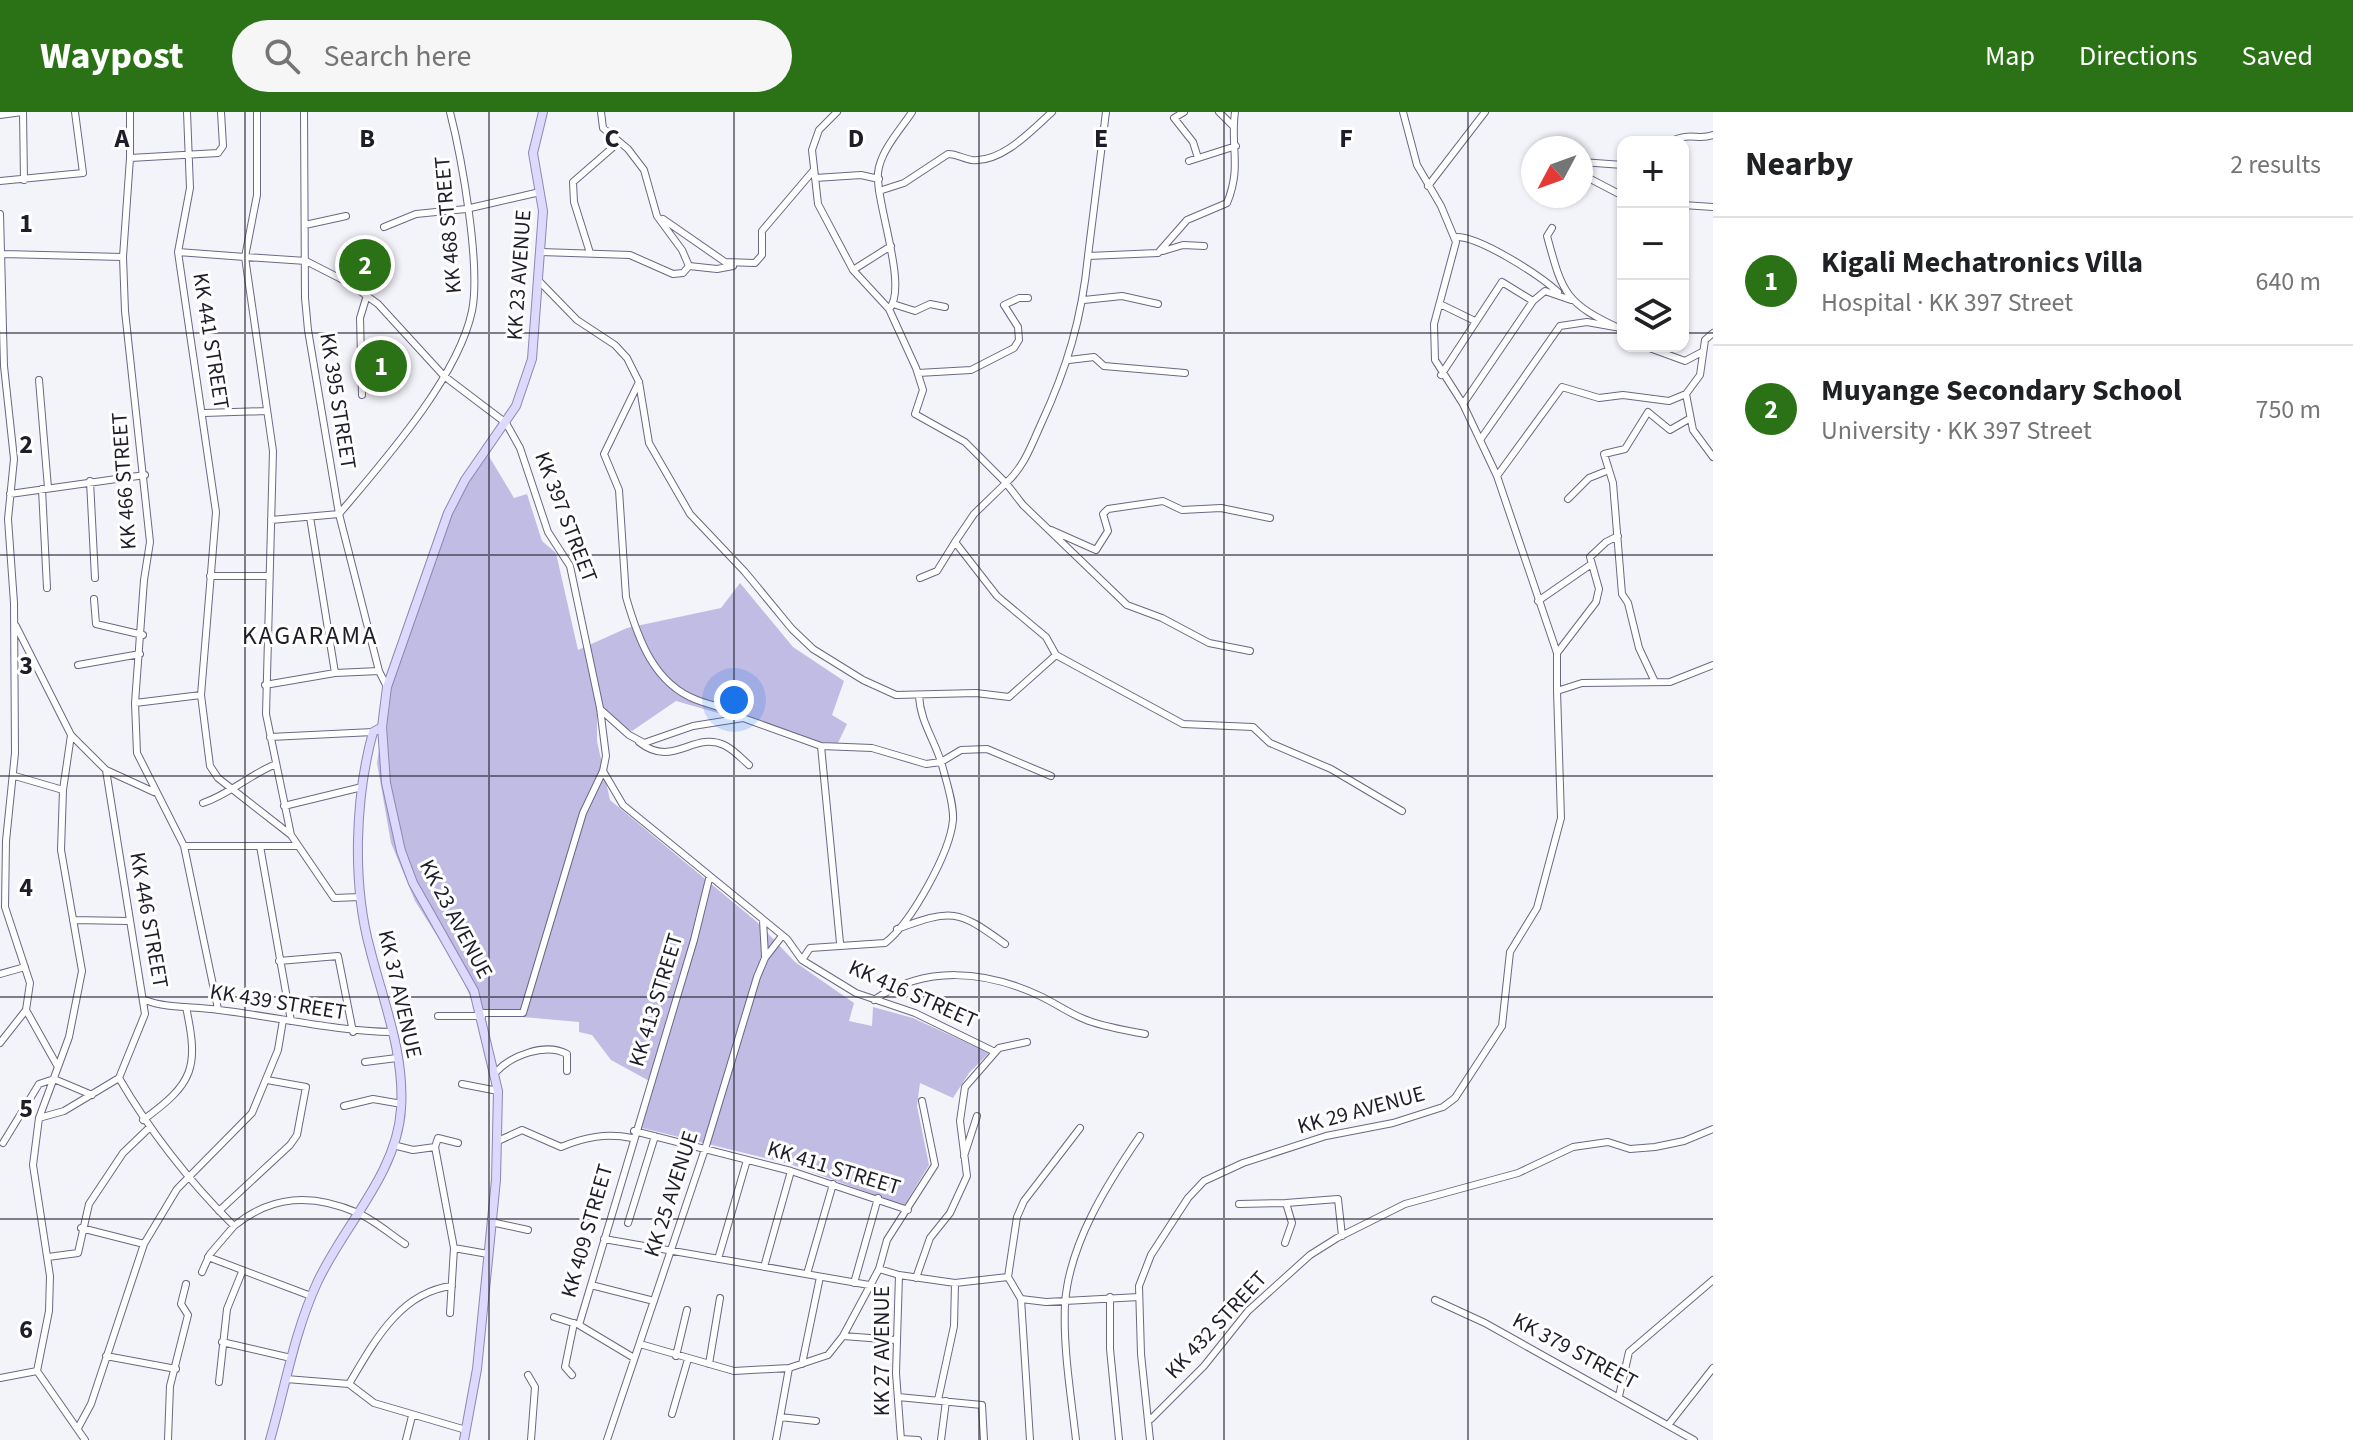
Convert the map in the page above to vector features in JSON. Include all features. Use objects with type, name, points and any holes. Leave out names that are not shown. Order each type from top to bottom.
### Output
[{"type":"main road","name":"KK 23 AVENUE","points":[[464,1440],[477,1369],[491,1222],[498,1141],[496,1072],[465,969],[413,883],[401,851],[378,729],[387,687],[451,505],[506,423],[522,394],[532,359],[541,252],[540,192],[533,153],[543,112]]},
{"type":"main road","name":"KK 37 AVENUE","points":[[270,1440],[311,1296],[393,1145],[402,1104],[393,1032],[369,947],[361,897],[364,787],[378,729]]},
{"type":"street","points":[[0,115],[22,112],[24,180]]},
{"type":"street","points":[[0,181],[83,173],[75,112]]},
{"type":"street","name":"KK 466 STREET","points":[[130,112],[123,257],[127,336],[145,475],[150,542],[144,580],[143,635],[135,703],[137,753],[154,792],[184,846],[218,1009]]},
{"type":"street","name":"KK 441 STREET","points":[[187,112],[190,188],[178,252],[204,413],[216,512],[201,695],[210,766],[218,778],[291,835],[334,898],[361,897]]},
{"type":"street","points":[[130,158],[221,150],[221,112]]},
{"type":"street","points":[[257,112],[257,195],[245,257],[273,451],[265,685],[270,737],[291,835]]},
{"type":"street","name":"KK 395 STREET","points":[[304,112],[308,330],[339,514],[379,671],[387,687]]},
{"type":"street","name":"KK 468 STREET","points":[[339,514],[444,376],[471,314],[476,285],[450,112]]},
{"type":"street","points":[[601,112],[603,128],[644,170],[657,216],[682,250],[689,266]]},
{"type":"street","points":[[837,112],[814,139],[814,175],[821,210],[853,270],[891,307],[915,311],[930,304],[945,307]]},
{"type":"street","points":[[912,112],[883,158],[879,191],[891,246],[891,307],[923,390],[914,411],[917,416],[965,442],[1127,605],[1162,618],[1209,643],[1250,651]]},
{"type":"street","points":[[879,191],[904,183],[948,154],[974,160],[1001,152],[1052,112]]},
{"type":"street","points":[[920,578],[937,571],[974,514],[1022,465],[1069,360],[1084,300],[1106,112]]},
{"type":"street","points":[[1184,112],[1174,118],[1193,142],[1198,158]]},
{"type":"street","points":[[1219,112],[1233,126]]},
{"type":"street","points":[[1163,251],[1187,220],[1227,203],[1236,175],[1235,112]]},
{"type":"street","points":[[1403,112],[1417,165],[1455,237],[1434,324],[1433,348],[1441,375],[1463,404],[1497,476],[1557,653]]},
{"type":"street","points":[[1428,186],[1485,112]]},
{"type":"street","points":[[1682,136],[1713,135]]},
{"type":"street","points":[[590,253],[574,202],[573,182],[619,142]]},
{"type":"street","points":[[1189,161],[1236,146]]},
{"type":"street","points":[[1593,163],[1617,165]]},
{"type":"street","points":[[689,266],[717,269],[755,263],[760,258],[762,231],[814,175],[861,175],[879,179]]},
{"type":"street","points":[[1593,180],[1617,193]]},
{"type":"street","points":[[384,227],[416,214],[466,209],[540,192]]},
{"type":"street","points":[[1689,205],[1713,207]]},
{"type":"street","points":[[0,214],[4,366],[14,459],[4,518],[14,623],[15,776],[6,841],[5,907],[25,967],[30,996],[26,1010],[0,1043]]},
{"type":"street","points":[[305,225],[346,216]]},
{"type":"street","points":[[657,216],[725,262],[738,264]]},
{"type":"street","points":[[1552,228],[1547,236],[1555,269],[1571,300]]},
{"type":"street","points":[[1455,237],[1469,236],[1496,250],[1615,327]]},
{"type":"street","points":[[1088,256],[1152,255],[1183,245],[1204,246]]},
{"type":"street","points":[[853,270],[891,246]]},
{"type":"street","name":"KK 397 STREET","points":[[178,252],[306,261],[367,295],[444,376],[506,423],[520,448],[548,532],[570,566],[600,708],[605,744],[603,771]]},
{"type":"street","points":[[541,252],[630,255],[673,274],[683,273],[689,266]]},
{"type":"street","points":[[3,254],[123,257]]},
{"type":"street","points":[[540,282],[586,328],[615,345],[634,368],[649,443],[704,532],[813,649],[887,692],[919,695],[976,693],[1009,697],[1056,655]]},
{"type":"street","points":[[1441,375],[1502,282],[1533,301]]},
{"type":"street","points":[[1463,404],[1533,301],[1545,291],[1560,294]]},
{"type":"street","points":[[362,395],[360,318],[367,295]]},
{"type":"street","points":[[1084,300],[1122,296],[1158,304]]},
{"type":"street","points":[[918,373],[971,370],[1014,348],[1019,342],[1018,327],[1004,305],[1028,298]]},
{"type":"street","points":[[1440,304],[1475,321]]},
{"type":"street","points":[[1480,440],[1560,326],[1587,322],[1615,327]]},
{"type":"street","points":[[1497,476],[1562,387],[1599,398],[1623,395],[1669,401],[1686,394],[1700,375],[1705,340],[1713,333]]},
{"type":"street","points":[[1660,352],[1685,361],[1702,352]]},
{"type":"street","points":[[1069,360],[1094,357],[1104,366],[1185,373]]},
{"type":"street","points":[[39,380],[47,588]]},
{"type":"street","points":[[639,382],[604,454],[619,490],[626,597],[642,645],[671,688],[821,746],[872,748],[916,762],[941,762],[961,750],[987,749],[1051,776]]},
{"type":"street","points":[[1686,394],[1689,419],[1698,440],[1713,457]]},
{"type":"street","points":[[204,413],[266,411]]},
{"type":"street","points":[[1655,682],[1639,648],[1628,603],[1622,594],[1618,536],[1604,454],[1625,449],[1648,412],[1670,430],[1689,419]]},
{"type":"street","points":[[1568,499],[1589,478],[1609,470]]},
{"type":"street","points":[[10,494],[145,475]]},
{"type":"street","points":[[90,481],[95,578]]},
{"type":"street","points":[[1051,530],[1096,550],[1108,531],[1103,514],[1108,509],[1163,501],[1182,510],[1221,508],[1270,518]]},
{"type":"street","points":[[271,520],[339,514]]},
{"type":"street","points":[[310,517],[335,673]]},
{"type":"street","points":[[1557,653],[1596,602],[1599,589],[1590,557],[1618,536]]},
{"type":"street","points":[[955,542],[997,596],[1046,637],[1056,655],[1183,724],[1253,727],[1270,743],[1331,769],[1402,811]]},
{"type":"street","points":[[1538,601],[1590,565]]},
{"type":"street","points":[[210,576],[268,576]]},
{"type":"street","points":[[94,599],[96,624],[143,635]]},
{"type":"street","points":[[14,623],[71,735],[106,770],[154,792]]},
{"type":"street","name":"KK 29 AVENUE","points":[[1150,1440],[1151,1420],[1141,1354],[1139,1286],[1151,1255],[1188,1198],[1204,1181],[1243,1163],[1326,1136],[1405,1119],[1443,1107],[1455,1098],[1502,1026],[1510,952],[1537,908],[1555,844],[1563,799],[1557,653]]},
{"type":"street","points":[[78,665],[140,654]]},
{"type":"street","points":[[1557,691],[1582,683],[1670,682],[1713,665]]},
{"type":"street","points":[[265,685],[335,673],[379,671]]},
{"type":"street","points":[[135,703],[201,695]]},
{"type":"street","points":[[802,960],[810,948],[840,943],[880,945],[897,929],[928,889],[950,830],[951,808],[941,762],[920,714],[919,695]]},
{"type":"street","points":[[600,708],[636,740],[666,754],[714,742],[730,748],[749,765]]},
{"type":"street","points":[[636,740],[659,741],[693,726],[743,718]]},
{"type":"street","points":[[270,737],[378,729]]},
{"type":"street","points":[[71,735],[63,790],[61,850],[82,971],[69,1037],[39,1118],[33,1182],[48,1257],[49,1311],[37,1371],[78,1428],[83,1440]]},
{"type":"street","points":[[821,746],[840,943]]},
{"type":"street","points":[[203,803],[223,796],[276,764]]},
{"type":"street","name":"KK 446 STREET","points":[[106,770],[128,921],[145,1000],[145,1014],[119,1078]]},
{"type":"street","points":[[603,771],[623,805],[709,879],[782,936]]},
{"type":"street","points":[[438,1016],[523,1013],[583,813],[603,771]]},
{"type":"street","points":[[15,776],[63,790]]},
{"type":"street","points":[[284,806],[364,787]]},
{"type":"street","points":[[184,846],[296,846]]},
{"type":"street","points":[[78,1428],[91,1404],[144,1244],[188,1177],[252,1113],[278,1050],[287,1020],[260,846]]},
{"type":"street","name":"KK 413 STREET","points":[[633,1134],[690,955],[709,879]]},
{"type":"street","points":[[897,929],[934,916],[961,915],[1005,944]]},
{"type":"street","points":[[73,920],[128,921]]},
{"type":"street","name":"KK 25 AVENUE","points":[[763,920],[765,958]]},
{"type":"street","name":"KK 25 AVENUE","points":[[607,1440],[705,1149],[765,958],[782,936]]},
{"type":"street","name":"KK 416 STREET","points":[[782,936],[802,960],[874,1000],[915,1013],[995,1052]]},
{"type":"street","points":[[279,961],[338,956],[353,1032]]},
{"type":"street","points":[[0,974],[25,967]]},
{"type":"street","points":[[874,1000],[893,987],[924,976],[969,975],[1039,995],[1085,1020],[1145,1034]]},
{"type":"street","name":"KK 439 STREET","points":[[145,1000],[157,1005],[218,1009],[353,1032],[393,1032]]},
{"type":"street","points":[[145,1014],[157,1005]]},
{"type":"street","points":[[143,1120],[182,1089],[193,1066],[186,1007]]},
{"type":"street","points":[[26,1010],[58,1067]]},
{"type":"street","points":[[916,1278],[930,1238],[950,1213],[967,1176],[960,1121],[963,1095],[995,1052],[1004,1046],[1027,1042]]},
{"type":"street","points":[[496,1072],[514,1056],[555,1050],[567,1054],[567,1071]]},
{"type":"street","points":[[365,1062],[397,1058]]},
{"type":"street","points":[[39,1118],[64,1111],[119,1078],[149,1128],[188,1177],[234,1226]]},
{"type":"street","points":[[3,1143],[39,1084],[54,1079],[92,1095]]},
{"type":"street","points":[[219,1211],[297,1135],[306,1087],[267,1080]]},
{"type":"street","points":[[462,1084],[498,1091]]},
{"type":"street","points":[[344,1106],[373,1099],[402,1104]]},
{"type":"street","name":"KK 411 STREET","points":[[498,1141],[522,1130],[561,1147],[579,1138],[633,1134],[655,1136],[791,1171],[908,1210],[935,1165],[922,1101]]},
{"type":"street","points":[[964,1156],[977,1116]]},
{"type":"street","points":[[48,1257],[78,1253],[81,1228],[89,1204],[123,1153],[149,1128]]},
{"type":"street","points":[[1030,1440],[1021,1299],[1008,1277],[1017,1217],[1024,1201],[1080,1128]]},
{"type":"street","name":"KK 432 STREET","points":[[1151,1420],[1204,1366],[1248,1311],[1310,1255],[1342,1236],[1405,1204],[1518,1173],[1573,1147],[1608,1142],[1630,1149],[1655,1147],[1684,1141],[1713,1129]]},
{"type":"street","name":"KK 409 STREET","points":[[633,1134],[591,1285],[577,1324],[634,1358]]},
{"type":"street","points":[[628,1223],[655,1136]]},
{"type":"street","points":[[1076,1440],[1065,1334],[1065,1301],[1075,1252],[1140,1136]]},
{"type":"street","points":[[450,1313],[454,1248],[435,1147],[438,1138],[458,1143]]},
{"type":"street","points":[[393,1145],[413,1150],[435,1147]]},
{"type":"street","points":[[718,1259],[747,1160]]},
{"type":"street","points":[[764,1267],[791,1171]]},
{"type":"street","points":[[807,1274],[833,1184]]},
{"type":"street","points":[[854,1283],[878,1198]]},
{"type":"street","points":[[202,1272],[208,1257],[234,1226],[256,1208],[289,1199],[358,1213],[405,1244]]},
{"type":"street","points":[[1239,1204],[1338,1199],[1342,1236]]},
{"type":"street","points":[[1285,1243],[1292,1223],[1286,1203]]},
{"type":"street","points":[[640,1344],[676,1356],[747,1371],[789,1368],[828,1355],[843,1336],[879,1269],[887,1240],[908,1210]]},
{"type":"street","points":[[491,1222],[528,1230]]},
{"type":"street","points":[[81,1228],[144,1244]]},
{"type":"street","points":[[604,1239],[869,1285]]},
{"type":"street","points":[[454,1248],[488,1254]]},
{"type":"street","points":[[208,1257],[311,1296]]},
{"type":"street","points":[[879,1269],[899,1275]]},
{"type":"street","points":[[219,1382],[227,1309],[242,1272]]},
{"type":"street","name":"KK 27 AVENUE","points":[[901,1440],[896,1340],[899,1275],[955,1283],[1008,1277]]},
{"type":"street","points":[[802,1364],[820,1277]]},
{"type":"street","points":[[1619,1396],[1629,1352],[1713,1280]]},
{"type":"street","points":[[938,1400],[954,1326],[955,1283]]},
{"type":"street","points":[[168,1440],[170,1386],[188,1315],[181,1304],[186,1284]]},
{"type":"street","points":[[591,1285],[654,1301]]},
{"type":"street","points":[[349,1384],[403,1306],[431,1290],[452,1286]]},
{"type":"street","points":[[1110,1297],[1110,1349],[1119,1440]]},
{"type":"street","points":[[1021,1299],[1065,1301],[1139,1297]]},
{"type":"street","points":[[709,1364],[720,1298]]},
{"type":"street","name":"KK 379 STREET","points":[[1435,1300],[1619,1396],[1694,1440]]},
{"type":"street","points":[[676,1356],[687,1310]]},
{"type":"street","points":[[554,1317],[577,1324],[565,1367],[572,1375]]},
{"type":"street","points":[[843,1336],[896,1340]]},
{"type":"street","points":[[222,1342],[291,1358]]},
{"type":"street","points":[[106,1356],[176,1369]]},
{"type":"street","points":[[672,1414],[688,1359]]},
{"type":"street","points":[[776,1440],[789,1368]]},
{"type":"street","points":[[1669,1424],[1713,1368]]},
{"type":"street","points":[[0,1378],[37,1371]]},
{"type":"street","points":[[528,1375],[535,1387],[531,1440]]},
{"type":"street","points":[[286,1379],[349,1384],[374,1403],[466,1430]]},
{"type":"street","points":[[898,1397],[984,1407],[984,1440]]},
{"type":"street","points":[[941,1440],[946,1401]]},
{"type":"street","points":[[406,1440],[412,1416]]},
{"type":"street","points":[[780,1417],[816,1421]]},
{"type":"street","points":[[901,1440],[918,1440]]},
{"type":"shaded area","points":[[487,453],[514,498],[527,494],[542,541],[556,553],[578,650],[627,628],[721,608],[740,583],[793,647],[844,681],[832,715],[847,724],[838,743],[819,742],[676,701],[632,731],[597,713],[597,741],[610,800],[757,922],[795,962],[854,1003],[849,1021],[872,1026],[873,1007],[913,1018],[989,1053],[969,1073],[953,1098],[920,1083],[917,1106],[929,1165],[904,1206],[790,1164],[638,1127],[653,1083],[611,1060],[592,1035],[579,1032],[579,1022],[478,1013],[456,966],[415,901],[391,843],[377,763],[388,689],[455,501]]},
{"type":"place","name":"Muyange Secondary School","points":[[365,265]]},
{"type":"place","name":"Kigali Mechatronics Villa","points":[[381,366]]},
{"type":"district","name":"KAGARAMA","points":[[310,635]]}]
